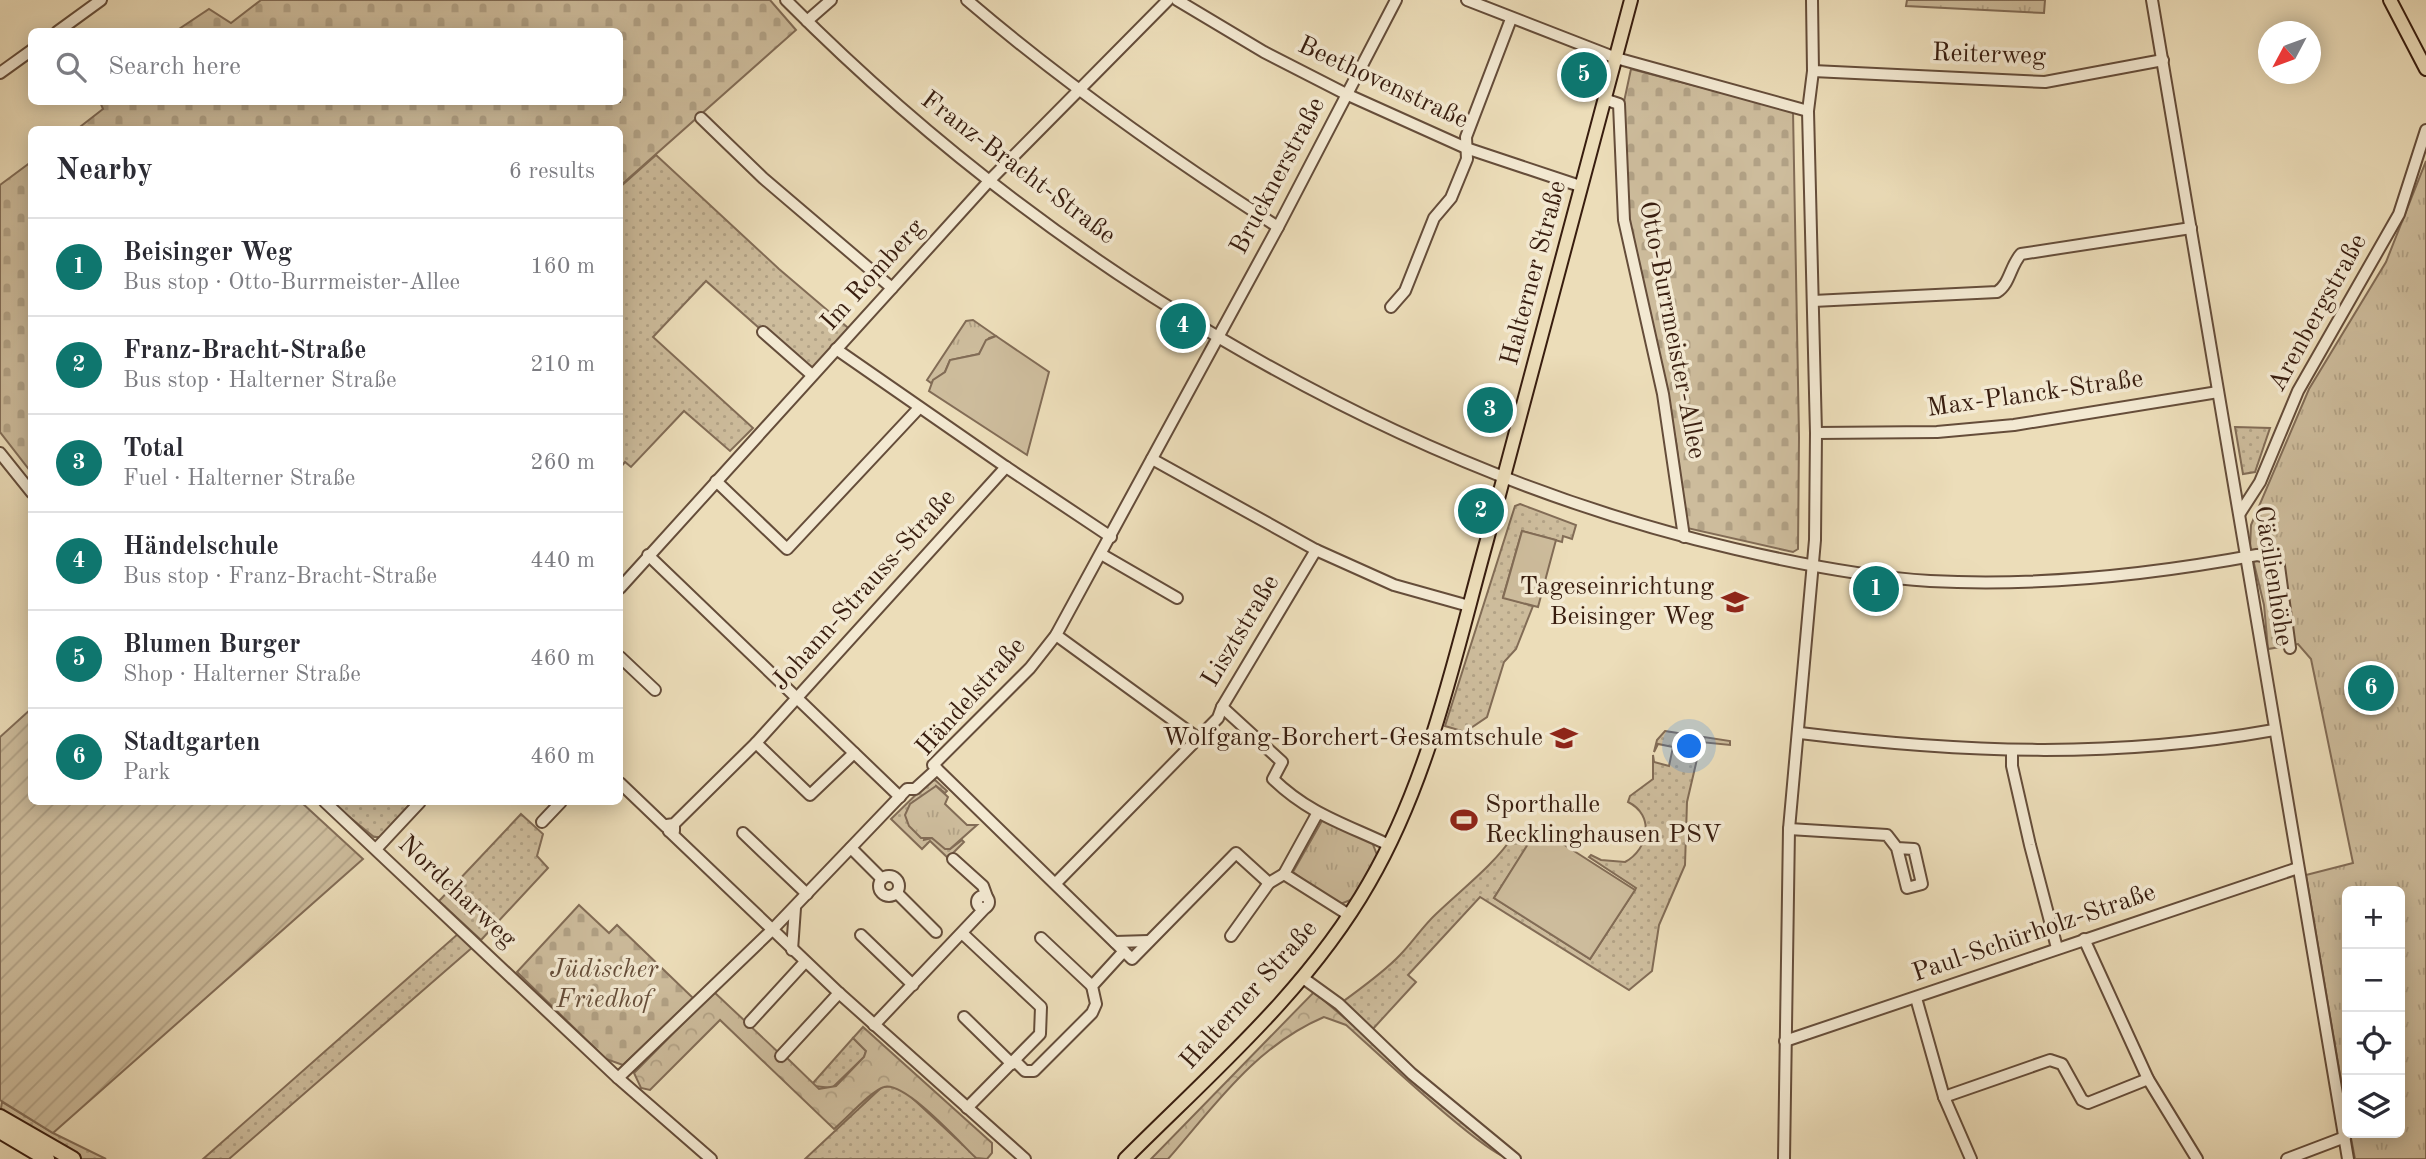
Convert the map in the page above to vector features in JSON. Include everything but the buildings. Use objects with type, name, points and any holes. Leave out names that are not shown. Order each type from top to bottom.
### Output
[{"type":"highway","points":[[0,1117],[72,1159]]},
{"type":"highway","points":[[0,1131],[47,1159]]},
{"type":"main road","name":"Halterner Straße","points":[[1125,1159],[1303,978],[1349,915],[1389,845],[1424,760],[1469,606],[1631,0]]},
{"type":"main road","points":[[2390,0],[2426,69]]},
{"type":"street","points":[[62,28],[101,0]]},
{"type":"street","name":"Franz-Bracht-Straße","points":[[786,0],[901,108],[990,180],[1104,262],[1219,336],[1354,410],[1504,477]]},
{"type":"street","points":[[807,21],[831,0]]},
{"type":"street","points":[[967,0],[1079,92],[1183,166],[1278,227]]},
{"type":"street","name":"Im Romberg","points":[[623,584],[990,180],[1167,0]]},
{"type":"street","name":"Beethovenstraße","points":[[1177,0],[1264,52],[1346,94],[1466,148],[1580,186]]},
{"type":"street","name":"Brucknerstraße","points":[[1219,336],[1396,0]]},
{"type":"street","points":[[1467,0],[1616,58],[1808,111]]},
{"type":"street","points":[[1784,1159],[1789,829],[1800,733],[1813,565],[1816,433],[1808,111],[1813,71],[1812,0]]},
{"type":"street","name":"Cäcilienhöhe","points":[[2152,0],[2342,1120]]},
{"type":"street","points":[[1391,307],[1405,291],[1434,218],[1451,198],[1467,159],[1466,137],[1511,19]]},
{"type":"street","points":[[0,72],[28,53]]},
{"type":"street","name":"Reiterweg","points":[[1813,71],[2045,82],[2163,60]]},
{"type":"street","name":"Otto-Burrmeister-Allee","points":[[1605,99],[1619,104],[1624,220],[1664,394],[1684,537]]},
{"type":"street","points":[[701,118],[762,178],[892,288]]},
{"type":"street","name":"Arenbergstraße","points":[[2240,513],[2260,482],[2298,391],[2399,214],[2426,130]]},
{"type":"street","points":[[1813,301],[1997,292],[2004,288],[2014,262],[2021,254],[2192,228]]},
{"type":"street","points":[[763,332],[812,375]]},
{"type":"street","name":"Händelstraße","points":[[618,1078],[771,931],[907,789],[915,789],[937,769],[933,765],[1030,668],[1056,635],[1219,336]]},
{"type":"street","points":[[836,349],[1111,537]]},
{"type":"street","name":"Max-Planck-Straße","points":[[1816,433],[1962,430],[2218,392]]},
{"type":"street","points":[[716,481],[787,549],[919,408]]},
{"type":"street","points":[[0,453],[28,488]]},
{"type":"street","points":[[1152,459],[1316,550],[1394,585],[1469,606]]},
{"type":"street","name":"Johann-Strauss-Straße","points":[[670,827],[757,743],[1006,467]]},
{"type":"street","points":[[1504,477],[1594,510],[1684,537],[1813,565],[1931,581],[2003,582],[2130,576],[2247,557],[2274,558],[2279,566],[2290,648]]},
{"type":"street","name":"Lisztstraße","points":[[1056,883],[1218,718],[1316,550]]},
{"type":"street","points":[[1101,554],[1177,598]]},
{"type":"street","points":[[648,555],[900,797]]},
{"type":"street","points":[[1056,635],[1199,739]]},
{"type":"street","points":[[623,660],[654,690]]},
{"type":"street","points":[[1222,707],[1282,762],[1273,779],[1293,798],[1317,814],[1389,845]]},
{"type":"street","points":[[1800,733],[1913,747],[2012,752],[2112,749],[2219,740],[2274,730]]},
{"type":"street","points":[[757,743],[810,795]]},
{"type":"street","points":[[2012,752],[2012,766],[2030,845],[2057,948]]},
{"type":"street","points":[[802,805],[854,753]]},
{"type":"street","points":[[937,769],[1128,955]]},
{"type":"street","points":[[623,786],[670,827],[771,931],[1025,1159]]},
{"type":"street","name":"Nordcharweg","points":[[328,805],[618,1078],[711,1159]]},
{"type":"street","points":[[377,848],[417,805]]},
{"type":"street","points":[[542,822],[558,805]]},
{"type":"street","points":[[1231,936],[1269,883],[1284,874],[1317,814]]},
{"type":"street","points":[[1789,829],[1887,835],[1896,848]]},
{"type":"street","points":[[743,833],[807,894]]},
{"type":"street","points":[[851,848],[882,879],[889,876],[896,879],[899,886],[897,893],[936,932]]},
{"type":"street","points":[[1092,986],[1149,941],[1236,853],[1269,883]]},
{"type":"street","points":[[874,1024],[963,934],[986,902],[983,886],[953,859]]},
{"type":"street","name":"Paul-Schürholz-Straße","points":[[1785,1041],[2298,868]]},
{"type":"street","points":[[1284,874],[1349,915]]},
{"type":"street","points":[[792,950],[796,905]]},
{"type":"street","points":[[963,934],[1041,1007],[1040,1034],[967,1108]]},
{"type":"street","points":[[860,935],[912,985]]},
{"type":"street","points":[[964,1017],[1013,1062],[1030,1073],[1092,1013],[1096,1004],[1092,986],[1041,938]]},
{"type":"street","points":[[2084,939],[2148,1079],[2197,1159]]},
{"type":"street","points":[[1115,942],[1149,941]]},
{"type":"street","points":[[750,1023],[805,962]]},
{"type":"street","points":[[1303,978],[1339,1004],[1412,1074],[1515,1159]]},
{"type":"street","points":[[781,1056],[839,993]]},
{"type":"street","points":[[1916,998],[1944,1097],[1971,1159]]},
{"type":"street","points":[[1040,1034],[1056,1049]]},
{"type":"street","points":[[1944,1097],[2050,1060],[2062,1064],[2082,1100],[2088,1103],[2148,1079]]},
{"type":"street","points":[[2287,1159],[2342,1138]]},
{"type":"street","name":"Cäcilienhöhe","points":[[2345,1138],[2348,1159]]},
{"type":"green space","points":[[261,0],[770,0],[796,30],[623,183],[623,126],[81,126],[103,109],[101,105],[623,105],[623,28],[180,28],[209,9],[231,23]]},
{"type":"green space","points":[[1907,0],[2045,0],[2044,13],[1906,6]]},
{"type":"green space","points":[[1631,69],[1793,111],[1799,437],[1798,549],[1793,552],[1687,528],[1676,442],[1629,224],[1622,111]]},
{"type":"green space","points":[[656,155],[779,269],[853,332],[812,375],[706,281],[653,337],[753,428],[730,451],[684,411],[631,467],[625,462],[623,464],[623,184]]},
{"type":"green space","points":[[2426,161],[2426,1159],[2355,1159],[2351,1138],[2405,1138],[2405,886],[2342,886],[2342,1087],[2306,875],[2353,863],[2311,659],[2298,644],[2268,649],[2264,605],[2250,547],[2251,525],[2309,389],[2386,262]]},
{"type":"green space","points":[[28,164],[28,468],[0,432],[0,185]]},
{"type":"green space","points":[[973,320],[996,336],[989,338],[979,354],[950,360],[945,372],[931,383],[927,380],[966,321]]},
{"type":"green space","points":[[996,336],[1049,372],[1027,455],[929,391],[933,380],[945,372],[950,360],[979,354],[986,340]]},
{"type":"green space","points":[[2235,427],[2270,428],[2255,472],[2243,474]]},
{"type":"green space","points":[[1520,504],[1576,525],[1572,539],[1563,536],[1562,542],[1522,531],[1503,597],[1533,606],[1516,649],[1504,662],[1487,717],[1465,732],[1445,726],[1515,506]]},
{"type":"green space","points":[[1522,531],[1556,540],[1538,607],[1503,598]]},
{"type":"green space","points":[[28,712],[28,805],[304,805],[363,859],[53,1133],[0,1100],[0,737]]},
{"type":"green space","points":[[1665,731],[1730,741],[1730,745],[1701,742],[1687,802],[1685,865],[1659,925],[1652,971],[1629,990],[1480,897],[1408,975],[1416,982],[1371,1031],[1341,1003],[1393,962],[1431,919],[1497,857],[1514,835],[1529,844],[1494,898],[1590,959],[1636,888],[1589,857],[1591,855],[1601,860],[1625,862],[1644,841],[1646,832],[1642,815],[1628,802],[1630,796],[1653,779],[1653,755],[1654,762],[1669,766],[1673,747],[1658,744],[1654,752],[1657,740]]},
{"type":"green space","points":[[933,778],[947,791],[945,793],[936,786],[924,840],[932,838],[950,849],[962,840],[964,842],[948,858],[930,841],[922,849],[891,819]]},
{"type":"green space","points":[[936,786],[948,797],[945,804],[967,825],[977,825],[950,849],[945,849],[932,838],[921,838],[909,826],[905,815],[910,804]]},
{"type":"green space","points":[[335,805],[409,805],[380,837],[374,837]]},
{"type":"green space","points":[[521,814],[543,834],[537,856],[548,868],[481,940],[439,901]]},
{"type":"green space","points":[[1323,819],[1372,842],[1377,855],[1353,899],[1338,905],[1293,872]]},
{"type":"green space","points":[[1538,828],[1635,890],[1590,959],[1494,898]]},
{"type":"green space","name":"Jüdischer Friedhof","points":[[579,905],[609,933],[617,925],[693,998],[623,1065],[606,1059],[517,972]]},
{"type":"green space","points":[[459,933],[474,946],[229,1159],[203,1159]]},
{"type":"green space","points":[[714,992],[778,1052],[775,1056],[782,1062],[786,1057],[819,1089],[836,1086],[864,1057],[866,1051],[853,1038],[863,1027],[992,1143],[992,1153],[987,1159],[976,1158],[918,1103],[893,1088],[879,1089],[834,1129],[720,1020],[650,1090],[641,1088],[634,1073]]},
{"type":"green space","points":[[1314,992],[1511,1159],[1479,1141],[1455,1122],[1346,1025],[1324,1017],[1300,1029],[1257,1060],[1168,1159],[1151,1159]]},
{"type":"green space","points":[[853,1038],[866,1051],[864,1057],[832,1088],[814,1086],[813,1083]]},
{"type":"green space","points":[[893,1086],[909,1095],[978,1159],[805,1159],[882,1087]]},
{"type":"green space","points":[[2,1102],[53,1133],[106,1159],[79,1159],[0,1114]]},
{"type":"place","name":"Blumen Burger","points":[[1584,75]]},
{"type":"place","name":"Händelschule","points":[[1183,326]]},
{"type":"place","name":"Total","points":[[1490,410]]},
{"type":"place","name":"Franz-Bracht-Straße","points":[[1481,511]]},
{"type":"place","name":"Beisinger Weg","points":[[1876,589]]},
{"type":"place","name":"Tageseinrichtung Beisinger Weg","points":[[1735,602]]},
{"type":"place","name":"Stadtgarten","points":[[2371,688]]},
{"type":"place","name":"Wolfgang-Borchert-Gesamtschule","points":[[1564,738]]},
{"type":"place","name":"Sporthalle Recklinghausen PSV","points":[[1464,820]]}]
